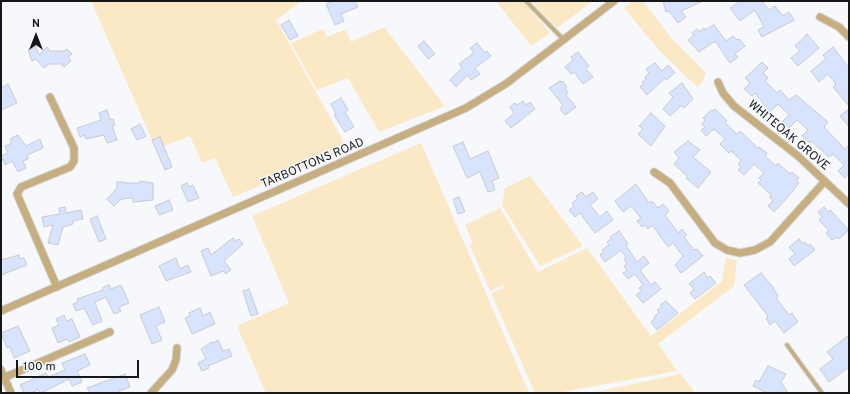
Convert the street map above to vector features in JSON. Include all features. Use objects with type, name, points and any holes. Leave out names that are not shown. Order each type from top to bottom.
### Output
[{"type":"street","name":"TARBOTTONS ROAD","points":[[1,311],[466,108],[507,83],[614,1]]},
{"type":"street","points":[[820,17],[839,27],[849,37]]},
{"type":"street","name":"WHITEOAK GROVE","points":[[718,82],[723,93],[734,106],[788,148],[849,204]]},
{"type":"street","points":[[50,97],[74,148],[74,161],[70,166],[21,187],[17,194],[57,287]]},
{"type":"street","points":[[654,172],[670,183],[715,243],[727,250],[740,253],[755,250],[770,242],[825,181]]},
{"type":"street","points":[[3,378],[110,332]]},
{"type":"street","points":[[151,393],[172,370],[176,360],[177,348]]},
{"type":"street","points":[[1,370],[3,378],[11,393]]},
{"type":"lane","points":[[526,1],[564,40]]},
{"type":"lane","points":[[787,345],[822,393]]},
{"type":"shaded area","points":[[91,1],[302,1],[276,20],[347,148],[233,197],[215,158],[202,163],[190,136],[164,146],[160,137],[152,140]]},
{"type":"shaded area","points":[[496,1],[523,1],[550,33],[531,46]]},
{"type":"shaded area","points":[[531,1],[593,1],[557,28]]},
{"type":"shaded area","points":[[632,1],[643,1],[672,39],[706,73],[702,83],[697,87],[658,49],[624,8]]},
{"type":"shaded area","points":[[384,27],[445,106],[379,132],[348,78],[317,90],[291,43],[323,29],[327,37],[344,30],[347,32],[351,42]]},
{"type":"shaded area","points":[[421,143],[529,393],[266,393],[237,326],[289,303],[252,216]]},
{"type":"shaded area","points":[[530,176],[583,246],[540,266],[502,205],[505,188]]},
{"type":"shaded area","points":[[500,208],[538,272],[587,248],[651,336],[722,281],[726,258],[737,261],[734,286],[658,344],[677,371],[557,393],[535,393],[491,293],[504,288],[503,285],[490,291],[470,246],[473,244],[465,225]]},
{"type":"shaded area","points":[[681,374],[695,393],[590,393]]},
{"type":"building","points":[[333,1],[355,1],[358,7],[341,14],[344,21],[335,25],[326,4]]},
{"type":"building","points":[[663,1],[703,1],[681,11],[686,17],[678,23],[669,11],[666,12]]},
{"type":"building","points":[[740,1],[762,1],[769,10],[775,6],[783,16],[789,12],[794,20],[762,37],[758,30],[764,27],[755,10],[740,21],[730,8]]},
{"type":"building","points":[[289,20],[298,36],[290,40],[281,25]]},
{"type":"building","points":[[714,25],[726,41],[733,36],[737,40],[739,39],[745,46],[735,54],[738,57],[730,63],[715,41],[699,52],[688,40],[694,35],[692,33],[697,29],[699,32],[704,28],[705,30]]},
{"type":"building","points":[[807,34],[819,48],[798,66],[791,58],[800,51],[795,46]]},
{"type":"building","points":[[424,41],[435,54],[428,59],[418,46]]},
{"type":"building","points":[[477,43],[485,53],[487,51],[491,56],[475,68],[480,74],[471,80],[468,75],[456,87],[450,80],[462,68],[459,64],[474,53],[470,48]]},
{"type":"building","points":[[36,47],[39,55],[47,47],[50,51],[64,51],[67,49],[72,54],[68,57],[71,61],[64,67],[62,64],[49,64],[44,68],[36,59],[32,61],[28,50]]},
{"type":"building","points":[[833,47],[849,68],[849,106],[833,87],[836,84],[828,74],[819,82],[811,71],[826,59],[823,55]]},
{"type":"building","points":[[578,52],[589,66],[586,69],[593,77],[583,84],[574,72],[571,74],[565,67],[573,60],[571,57]]},
{"type":"building","points":[[762,62],[768,68],[763,73],[768,78],[765,81],[777,93],[780,90],[789,100],[796,95],[828,122],[824,127],[845,149],[849,145],[849,173],[845,178],[838,171],[844,165],[833,154],[829,157],[811,141],[810,143],[802,136],[808,130],[797,120],[789,128],[782,122],[789,115],[778,104],[770,112],[755,93],[752,96],[744,89],[750,83],[745,78]]},
{"type":"building","points":[[655,63],[662,71],[668,65],[675,73],[666,80],[665,78],[647,95],[640,87],[644,83],[642,82],[646,79],[645,77],[649,73],[646,69]]},
{"type":"building","points":[[562,81],[567,87],[565,88],[568,92],[566,95],[576,107],[565,115],[560,109],[563,105],[549,88]]},
{"type":"building","points":[[682,83],[693,99],[684,108],[682,105],[670,116],[663,109],[673,97],[669,93]]},
{"type":"building","points":[[8,84],[17,103],[1,110],[1,88]]},
{"type":"building","points":[[341,98],[348,110],[345,112],[354,127],[345,132],[334,115],[336,114],[331,104]]},
{"type":"building","points":[[523,101],[526,105],[530,102],[535,109],[511,128],[505,121],[514,113],[510,107],[515,103],[517,105]]},
{"type":"building","points":[[715,109],[727,121],[725,123],[737,134],[740,131],[758,148],[759,147],[767,153],[765,156],[776,166],[778,163],[790,174],[792,172],[799,178],[796,180],[799,183],[795,189],[774,212],[768,206],[773,201],[770,197],[771,195],[758,183],[761,180],[759,178],[764,173],[754,164],[744,175],[738,170],[741,167],[738,164],[741,160],[731,151],[729,153],[720,144],[725,139],[714,129],[706,136],[701,130],[705,127],[702,124],[705,120],[703,118],[711,110],[713,111]]},
{"type":"building","points":[[849,109],[849,127],[840,116]]},
{"type":"building","points":[[107,110],[110,120],[113,119],[115,125],[112,126],[117,140],[107,143],[104,135],[86,139],[84,135],[80,137],[77,128],[101,120],[99,113]]},
{"type":"building","points":[[651,113],[665,126],[651,146],[638,134],[643,129],[639,126]]},
{"type":"building","points":[[140,124],[146,136],[137,140],[131,129]]},
{"type":"building","points":[[18,135],[26,146],[40,139],[43,148],[27,155],[28,159],[23,161],[26,168],[18,172],[12,161],[5,165],[1,156],[8,153],[5,146],[12,143],[10,139]]},
{"type":"building","points":[[160,137],[172,167],[165,170],[152,140]]},
{"type":"building","points":[[688,141],[700,150],[693,157],[711,172],[698,188],[686,178],[687,176],[674,164],[679,158],[674,152]]},
{"type":"building","points":[[463,142],[470,159],[488,151],[499,178],[492,181],[495,190],[488,192],[480,172],[467,178],[453,146]]},
{"type":"building","points":[[140,181],[153,183],[153,200],[133,202],[133,198],[121,199],[114,206],[107,199],[117,188],[117,182],[140,183]]},
{"type":"building","points":[[187,183],[189,187],[193,185],[199,198],[188,202],[181,186]]},
{"type":"building","points":[[636,184],[649,203],[652,201],[658,208],[663,204],[669,211],[665,215],[678,233],[682,229],[687,235],[684,237],[694,250],[697,249],[703,256],[681,273],[675,265],[683,256],[673,243],[668,247],[652,225],[648,229],[645,225],[642,227],[637,221],[641,218],[631,206],[623,212],[615,201]]},
{"type":"building","points":[[582,192],[586,197],[593,192],[598,199],[590,205],[600,217],[607,211],[613,220],[595,233],[580,213],[575,217],[569,210],[574,206],[572,203],[578,198],[576,196]]},
{"type":"building","points":[[459,197],[465,212],[458,214],[453,199]]},
{"type":"building","points":[[169,200],[173,210],[159,215],[155,206]]},
{"type":"building","points":[[65,207],[66,213],[81,210],[83,219],[73,221],[73,224],[63,227],[58,245],[48,243],[53,225],[44,227],[42,217],[60,214],[59,208]]},
{"type":"building","points":[[824,207],[828,212],[830,210],[849,230],[839,239],[837,237],[832,240],[826,233],[829,231],[819,220],[822,217],[818,212]]},
{"type":"building","points":[[97,216],[106,239],[99,242],[90,219]]},
{"type":"building","points":[[619,231],[628,244],[626,246],[637,262],[644,256],[649,263],[640,270],[651,285],[655,282],[661,289],[643,303],[636,295],[641,291],[639,288],[643,285],[635,274],[628,279],[623,273],[627,271],[624,266],[627,264],[624,259],[626,257],[621,250],[605,262],[600,255],[604,252],[602,250],[609,245],[607,242],[611,239],[610,237]]},
{"type":"building","points":[[233,238],[235,241],[239,239],[243,244],[224,261],[231,270],[226,274],[223,271],[211,276],[201,251],[208,248],[211,255]]},
{"type":"building","points":[[799,239],[803,244],[805,242],[808,246],[810,244],[815,250],[794,266],[789,259],[795,254],[789,247]]},
{"type":"building","points":[[19,255],[20,259],[24,258],[27,265],[1,275],[1,260]]},
{"type":"building","points":[[176,258],[180,269],[188,265],[191,272],[166,281],[159,266]]},
{"type":"building","points":[[704,272],[708,278],[710,276],[716,283],[695,299],[690,293],[694,289],[689,284]]},
{"type":"building","points":[[761,273],[778,296],[776,298],[789,315],[792,313],[798,322],[784,333],[775,321],[770,325],[766,318],[768,316],[744,285]]},
{"type":"building","points":[[109,285],[111,289],[121,285],[129,303],[119,307],[121,311],[114,314],[106,297],[95,302],[102,321],[93,325],[84,308],[76,311],[73,304],[78,302],[77,299],[103,290],[102,288]]},
{"type":"building","points":[[249,289],[258,314],[251,316],[243,291]]},
{"type":"building","points":[[666,301],[678,313],[657,330],[651,322],[659,312],[657,310],[662,307],[660,305]]},
{"type":"building","points":[[159,307],[165,322],[156,326],[162,340],[152,344],[140,315]]},
{"type":"building","points":[[200,308],[203,316],[210,312],[215,324],[192,334],[185,318],[190,316],[189,313]]},
{"type":"building","points":[[64,315],[66,321],[72,319],[80,337],[69,342],[67,339],[58,343],[52,328],[59,325],[56,319]]},
{"type":"building","points":[[18,326],[30,351],[14,358],[10,347],[7,348],[1,333]]},
{"type":"building","points":[[849,335],[849,367],[829,382],[820,369],[833,359],[827,352]]},
{"type":"building","points":[[218,340],[223,351],[229,349],[232,356],[208,366],[209,368],[202,371],[198,363],[206,359],[201,349]]},
{"type":"building","points":[[85,354],[90,365],[77,371],[82,382],[72,386],[69,379],[41,393],[38,390],[30,393],[24,393],[20,385],[46,373],[48,377],[65,370],[62,363]]},
{"type":"building","points":[[768,366],[786,374],[781,382],[788,393],[767,393],[753,386],[756,380],[759,382]]},
{"type":"building","points":[[125,374],[130,387],[119,391],[120,393],[90,393],[87,388]]}]
